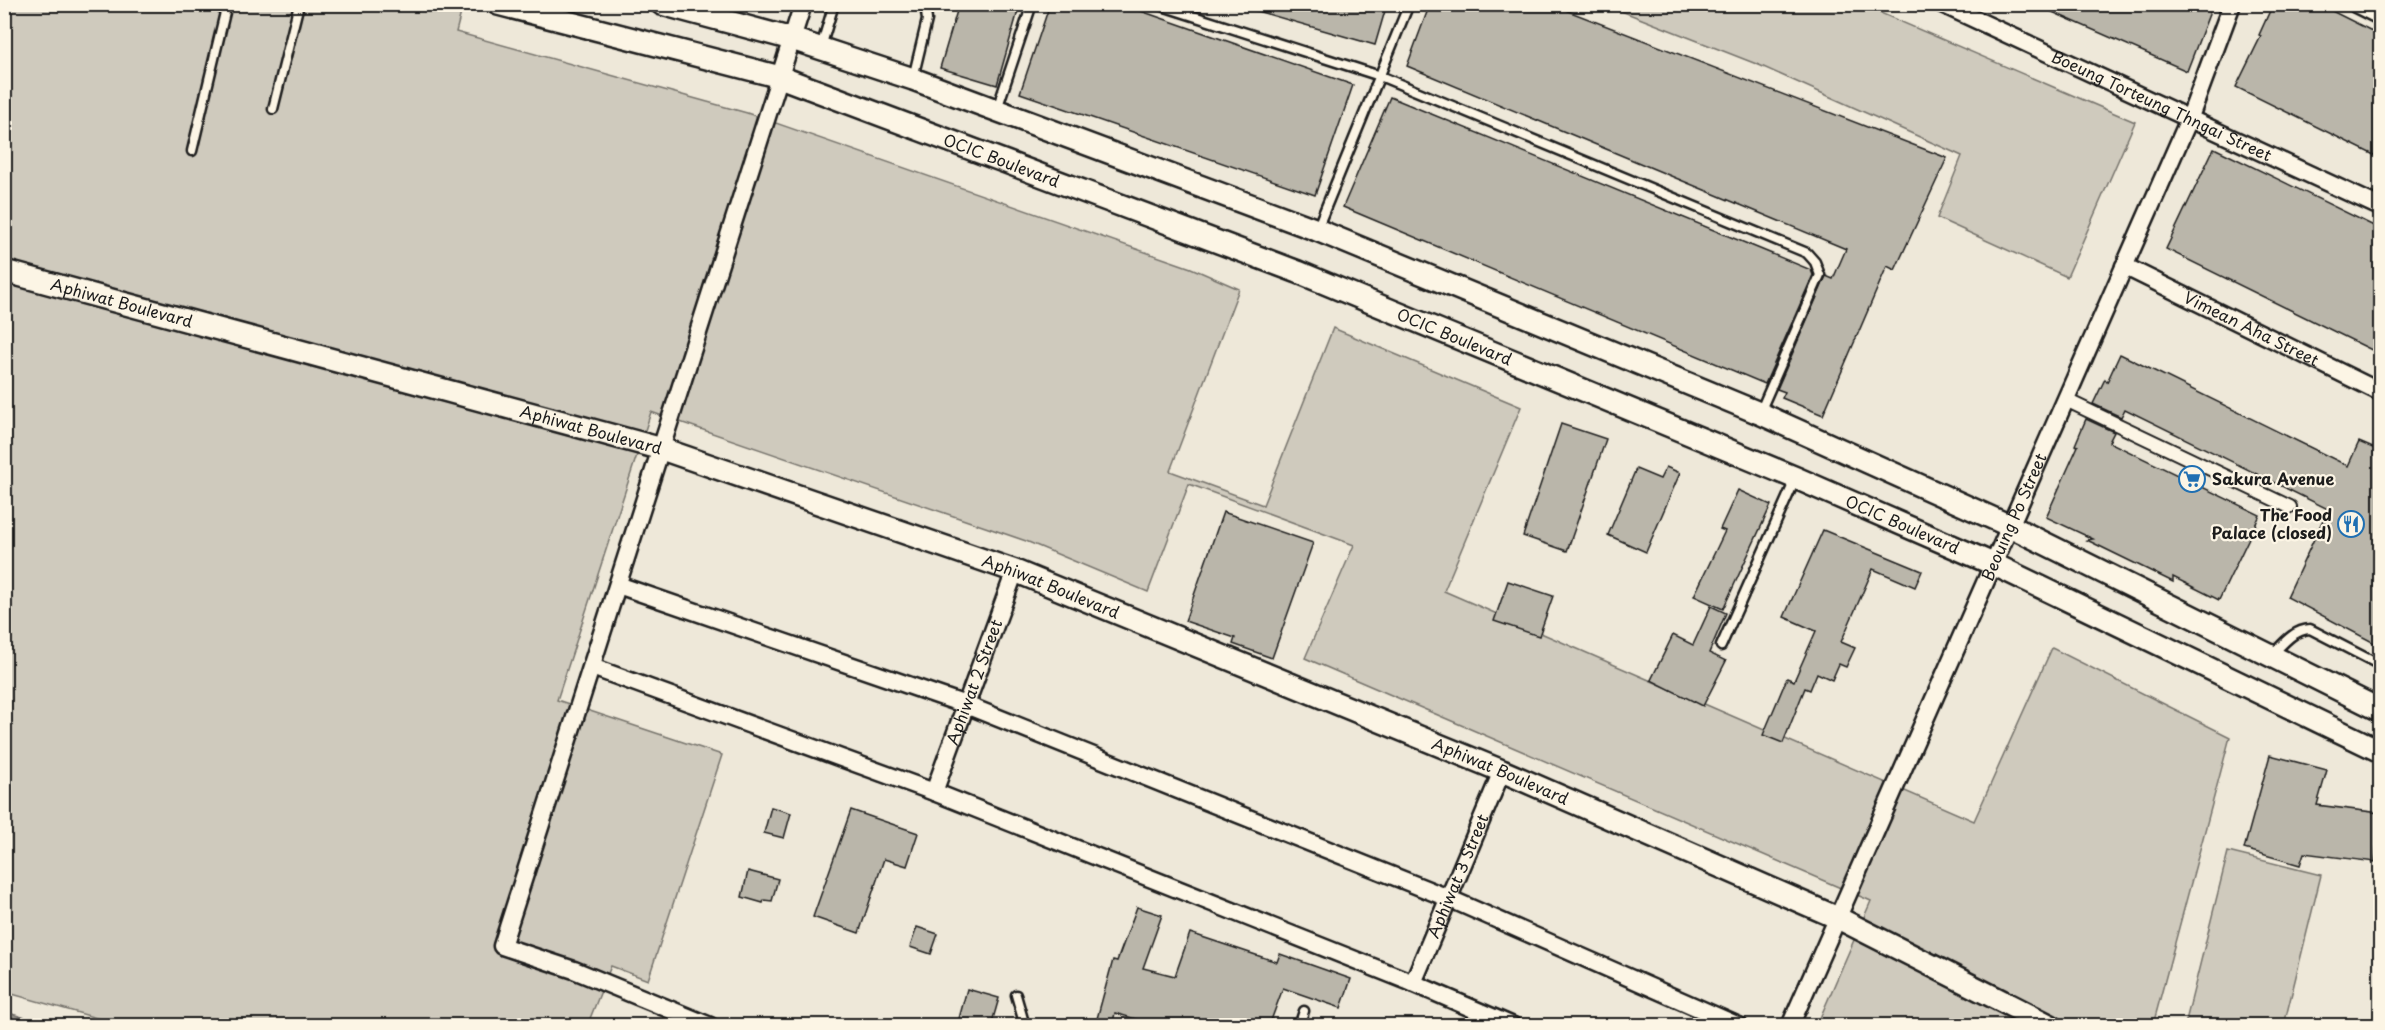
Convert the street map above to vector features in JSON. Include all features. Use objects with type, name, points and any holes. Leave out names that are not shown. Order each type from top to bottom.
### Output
[{"type":"street","name":"OCIC Boulevard","points":[[498,4],[780,77],[1298,272],[1796,478],[1993,564],[2380,751]]},
{"type":"street","points":[[662,4],[792,39],[913,79],[1317,230],[1759,414],[2010,526],[2380,710]]},
{"type":"street","points":[[710,1026],[574,970],[502,946],[803,4]]},
{"type":"street","name":"Boeung Torteung Thngai Street","points":[[1942,4],[2380,207]]},
{"type":"street","name":"Beouing Po Street","points":[[1790,1026],[2190,117],[2232,4]]},
{"type":"street","points":[[2356,4],[2380,16]]},
{"type":"street","name":"Vimean Aha Street","points":[[2124,267],[2380,392]]},
{"type":"street","name":"Aphiwat Boulevard","points":[[4,271],[662,449],[1015,572],[1502,771],[1838,918],[2051,1026]]},
{"type":"street","points":[[2066,399],[2290,507]]},
{"type":"street","name":"Aphiwat 2 Street","points":[[934,792],[1015,572]]},
{"type":"street","points":[[618,585],[966,705],[1448,898],[1739,1026]]},
{"type":"street","points":[[591,667],[934,792],[1413,983],[1513,1026]]},
{"type":"street","name":"Aphiwat 3 Street","points":[[1413,983],[1502,771]]},
{"type":"lane","points":[[192,151],[227,4]]},
{"type":"lane","points":[[273,109],[299,4]]},
{"type":"lane","points":[[821,48],[834,4]]},
{"type":"lane","points":[[913,79],[927,20],[925,4]]},
{"type":"lane","points":[[997,110],[1032,4]]},
{"type":"lane","points":[[1156,4],[1380,76],[1807,253],[1815,262],[1820,275],[1759,414]]},
{"type":"lane","points":[[1317,230],[1409,4]]},
{"type":"lane","points":[[1721,646],[1796,478]]},
{"type":"lane","points":[[2272,655],[2295,633],[2301,629],[2310,629],[2380,665]]},
{"type":"lane","points":[[1016,995],[1024,1026]]},
{"type":"lane","points":[[1299,1026],[1304,1011]]},
{"type":"shaded area","points":[[4,5],[463,5],[456,32],[747,113],[1191,268],[1239,289],[1170,471],[1263,505],[1333,328],[1521,407],[1444,591],[1974,821],[2052,648],[2230,737],[2153,1025],[1817,1025],[1871,901],[1305,658],[1354,545],[1189,484],[1148,592],[1026,541],[651,412],[557,700],[722,755],[648,980],[611,966],[587,1026],[121,1025],[5,992]]},
{"type":"shaded area","points":[[1606,5],[1862,5],[2135,122],[2067,277],[1937,218],[1962,156],[1759,65]]},
{"type":"shaded area","points":[[2228,852],[2321,875],[2284,1025],[2185,1025]]},
{"type":"shaded area","points":[[5,1012],[50,1025],[5,1025]]},
{"type":"building","points":[[959,4],[1020,4],[997,85],[940,68]]},
{"type":"building","points":[[1050,4],[1121,4],[1353,85],[1315,195],[1020,93]]},
{"type":"building","points":[[1251,4],[1387,4],[1375,45],[1250,9]]},
{"type":"building","points":[[1430,4],[1550,4],[1947,158],[1895,270],[1887,266],[1823,415],[1782,398],[1785,392],[1777,389],[1826,276],[1833,279],[1846,249],[1407,66]]},
{"type":"building","points":[[2034,4],[2213,4],[2187,71]]},
{"type":"building","points":[[2273,4],[2318,4],[2380,35],[2380,158],[2236,87],[2261,36],[2259,35]]},
{"type":"building","points":[[1390,97],[1811,270],[1813,275],[1765,384],[1343,207]]},
{"type":"building","points":[[2214,148],[2380,229],[2380,354],[2166,249]]},
{"type":"building","points":[[2120,354],[2348,466],[2359,442],[2380,451],[2380,646],[2287,597],[2328,509],[2125,409],[2121,417],[2093,404],[2105,379],[2107,382]]},
{"type":"building","points":[[2086,419],[2114,432],[2109,442],[2260,515],[2219,600],[2173,577],[2173,582],[2087,540],[2093,539],[2046,517],[2078,446],[2075,445]]},
{"type":"building","points":[[1561,424],[1606,439],[1567,551],[1523,536]]},
{"type":"building","points":[[1666,467],[1680,473],[1646,552],[1608,535],[1636,469],[1660,479]]},
{"type":"building","points":[[1738,490],[1771,505],[1723,609],[1694,596],[1725,531],[1720,529]]},
{"type":"building","points":[[1223,512],[1313,543],[1272,658],[1233,644],[1235,638],[1185,621]]},
{"type":"building","points":[[1823,530],[1922,571],[1915,587],[1873,569],[1841,642],[1855,648],[1846,667],[1839,664],[1832,680],[1817,673],[1810,690],[1805,688],[1783,743],[1763,735],[1787,678],[1794,681],[1816,631],[1784,617]]},
{"type":"building","points":[[1508,581],[1553,596],[1539,636],[1494,621]]},
{"type":"building","points":[[1711,606],[1726,613],[1709,653],[1726,661],[1703,706],[1651,680],[1673,635],[1693,645]]},
{"type":"building","points":[[2270,755],[2327,770],[2317,805],[2380,813],[2375,862],[2304,853],[2300,865],[2244,849]]},
{"type":"building","points":[[771,807],[791,813],[784,838],[764,833]]},
{"type":"building","points":[[851,810],[918,833],[907,866],[884,859],[859,933],[813,917]]},
{"type":"building","points":[[748,871],[778,879],[772,901],[764,900],[763,903],[742,897]]},
{"type":"building","points":[[1137,907],[1162,915],[1143,968],[1175,976],[1190,933],[1277,962],[1280,954],[1351,979],[1341,1008],[1283,988],[1269,1026],[1159,1026],[1115,1013],[1112,1026],[1095,1026],[1113,960],[1117,961]]},
{"type":"building","points":[[917,927],[938,934],[931,954],[910,947]]},
{"type":"building","points":[[967,989],[999,998],[991,1026],[957,1026]]},
{"type":"place","name":"Sakura Avenue","points":[[2192,479]]},
{"type":"place","name":"The Food Palace (closed)","points":[[2351,524]]}]
